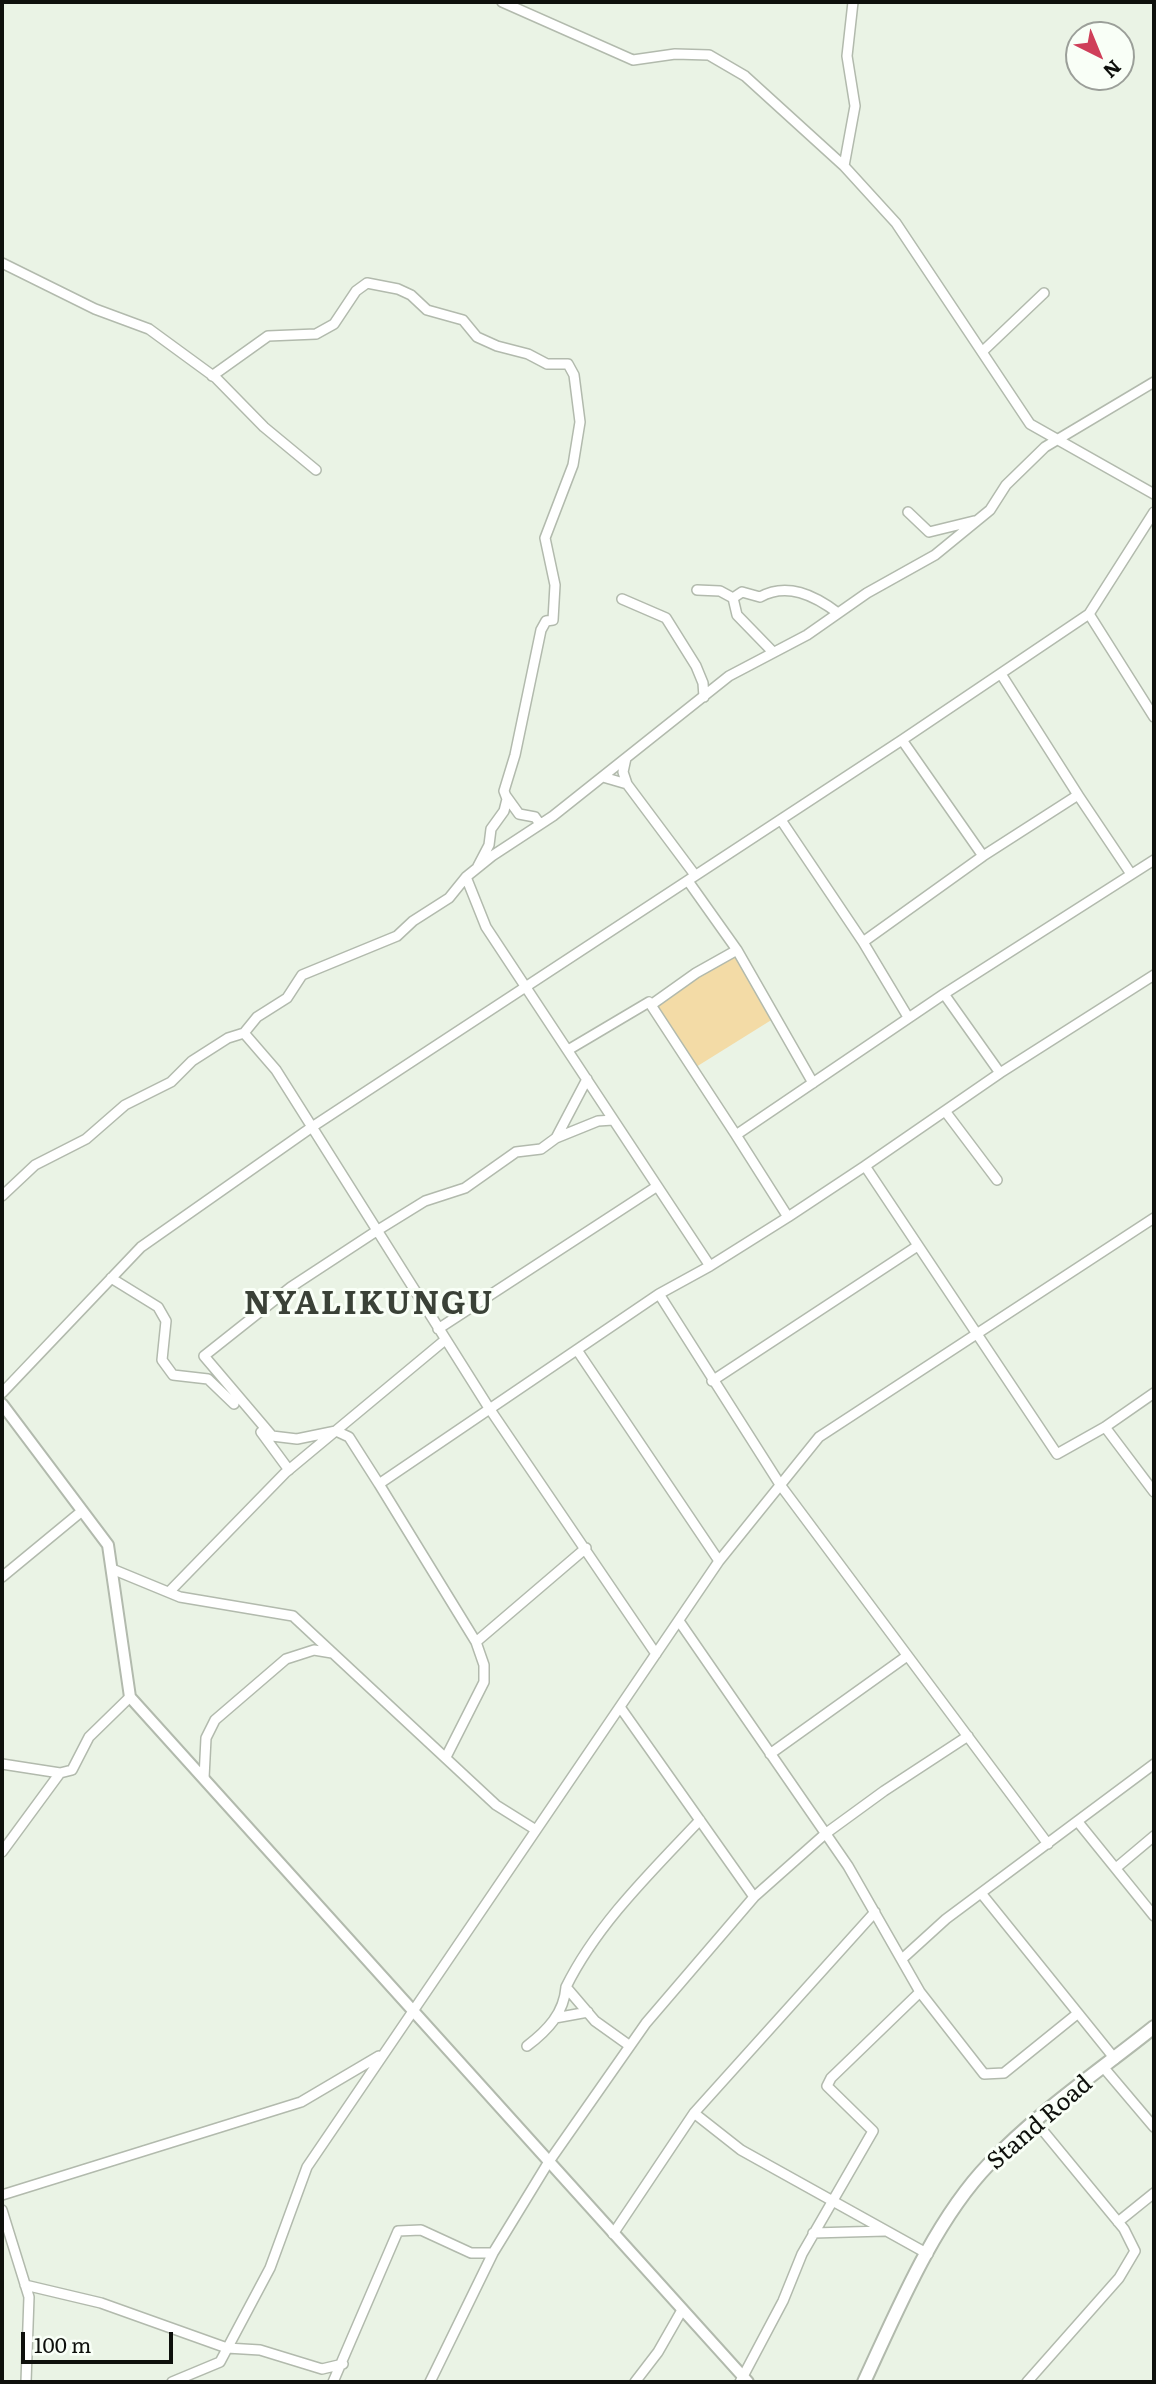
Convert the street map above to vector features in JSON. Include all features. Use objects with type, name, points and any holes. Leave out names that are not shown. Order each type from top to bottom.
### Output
[{"type":"main road","name":"Stand Road","points":[[864,2382],[943,2225],[988,2165],[1035,2121],[1154,2027]]},
{"type":"street","points":[[502,2],[633,60],[675,54],[709,55],[765,93],[844,166],[896,223],[1030,424],[1154,494]]},
{"type":"street","points":[[844,166],[855,106],[848,56],[853,2]]},
{"type":"street","points":[[2,263],[95,309],[149,329],[212,376],[264,427],[316,470]]},
{"type":"street","points":[[212,376],[268,337],[316,334],[334,324],[356,291],[367,283],[398,289],[411,295],[427,310],[463,320],[477,337],[497,346],[528,354],[547,364],[568,364],[574,375],[580,422],[573,465],[545,538],[555,585],[555,610],[553,620],[546,621],[541,630],[504,811],[491,829],[489,845],[475,870]]},
{"type":"street","points":[[982,352],[1044,293]]},
{"type":"street","points":[[2,1196],[35,1165],[86,1139],[125,1105],[171,1082],[192,1061],[228,1038],[244,1033],[257,1017],[287,998],[302,975],[397,936],[413,921],[449,898],[466,877],[603,777],[729,676],[772,651],[807,635],[838,613],[935,555],[990,509],[1026,463],[1058,439],[1154,382]]},
{"type":"street","points":[[908,512],[929,532],[976,521]]},
{"type":"street","points":[[2,1393],[141,1247],[312,1127],[781,820],[1089,614],[1154,512]]},
{"type":"street","points":[[733,598],[742,592],[760,597],[774,589],[790,589],[817,597],[838,613]]},
{"type":"street","points":[[697,590],[720,591],[733,598],[737,615],[772,651]]},
{"type":"street","points":[[622,599],[666,618],[704,682],[704,697]]},
{"type":"street","points":[[1089,614],[1154,717]]},
{"type":"street","points":[[1001,674],[1131,874]]},
{"type":"street","points":[[902,740],[983,856]]},
{"type":"street","points":[[626,758],[623,772],[627,784],[692,878],[737,950],[813,1083]]},
{"type":"street","points":[[603,777],[627,784]]},
{"type":"street","points":[[863,942],[983,856],[1078,794]]},
{"type":"street","points":[[506,796],[519,814],[535,817],[540,824]]},
{"type":"street","points":[[781,820],[863,942],[908,1017]]},
{"type":"street","points":[[736,1135],[908,1017],[1154,860]]},
{"type":"street","points":[[466,877],[486,927],[710,1266]]},
{"type":"street","points":[[651,1005],[696,973],[737,950]]},
{"type":"street","points":[[379,1484],[659,1294],[788,1217],[1000,1073],[1154,975]]},
{"type":"street","points":[[944,994],[1000,1073]]},
{"type":"street","points":[[568,1050],[649,1002],[788,1217]]},
{"type":"street","points":[[244,1033],[276,1070],[489,1408],[656,1654]]},
{"type":"street","points":[[556,1138],[587,1079]]},
{"type":"street","points":[[945,1111],[997,1180]]},
{"type":"street","points":[[446,1757],[484,1682],[484,1665],[476,1642],[349,1437],[335,1431],[297,1439],[272,1436],[224,1384],[204,1356],[304,1277],[425,1201],[465,1188],[516,1152],[541,1149],[556,1138],[598,1121],[613,1119]]},
{"type":"street","points":[[864,1166],[916,1247],[979,1335],[1058,1454],[1105,1427],[1154,1393]]},
{"type":"street","points":[[438,1329],[656,1187]]},
{"type":"street","points":[[172,2382],[220,2362],[270,2268],[307,2167],[719,1561],[819,1437],[979,1335],[1154,1218]]},
{"type":"street","points":[[712,1381],[916,1247]]},
{"type":"street","points":[[111,1278],[158,1307],[166,1321],[162,1360],[173,1375],[189,1379],[208,1378],[263,1435],[289,1470]]},
{"type":"street","points":[[659,1294],[780,1486],[1048,1844]]},
{"type":"street","points":[[169,1592],[289,1470],[445,1340]]},
{"type":"street","points":[[577,1350],[719,1561]]},
{"type":"street","points":[[2,1404],[108,1545],[130,1697],[414,2009],[744,2381],[813,2233],[873,2132],[827,2087],[831,2078],[920,1992]]},
{"type":"street","points":[[1105,1427],[1154,1492]]},
{"type":"street","points":[[2,1576],[82,1511]]},
{"type":"street","points":[[476,1642],[586,1548]]},
{"type":"street","points":[[112,1569],[169,1592],[293,1616],[496,1805],[536,1830]]},
{"type":"street","points":[[679,1621],[848,1866],[920,1992],[984,2074],[1003,2073],[1077,2014]]},
{"type":"street","points":[[204,1778],[206,1738],[215,1720],[286,1659],[314,1650],[334,1653]]},
{"type":"street","points":[[770,1754],[907,1656]]},
{"type":"street","points":[[2,1764],[60,1773],[72,1770],[89,1737],[130,1697]]},
{"type":"street","points":[[620,1707],[754,1897]]},
{"type":"street","points":[[430,2382],[493,2252],[548,2163],[630,2046],[754,1897],[825,1834],[884,1791],[968,1737]]},
{"type":"street","points":[[902,1959],[981,1893],[1154,1764]]},
{"type":"street","points":[[2,1852],[60,1773]]},
{"type":"street","points":[[527,2046],[546,2032],[565,2002],[566,1987],[576,1966],[645,1879],[700,1820]]},
{"type":"street","points":[[1078,1822],[1154,1916]]},
{"type":"street","points":[[1116,1868],[1154,1836]]},
{"type":"street","points":[[981,1893],[1115,2059]]},
{"type":"street","points":[[613,2234],[694,2113],[875,1912]]},
{"type":"street","points":[[566,1987],[595,2021],[630,2046]]},
{"type":"street","points":[[555,2018],[588,2012]]},
{"type":"street","points":[[2,2195],[301,2102],[383,2054]]},
{"type":"street","points":[[1104,2068],[1154,2127]]},
{"type":"street","points":[[694,2113],[741,2150],[928,2254]]},
{"type":"street","points":[[1027,2382],[1119,2278],[1135,2251],[1118,2222],[1035,2121]]},
{"type":"street","points":[[1118,2222],[1154,2193]]},
{"type":"street","points":[[2,2210],[29,2297],[26,2382]]},
{"type":"street","points":[[333,2382],[398,2231],[421,2230],[471,2253],[493,2252]]},
{"type":"street","points":[[813,2233],[886,2231]]},
{"type":"street","points":[[25,2285],[101,2303],[227,2348],[260,2350],[322,2369],[343,2364]]},
{"type":"street","points":[[635,2382],[658,2352],[682,2310]]},
{"type":"shaded area","points":[[734,954],[773,1019],[696,1067],[651,1005]]},
{"type":"district","name":"NYALIKUNGU","points":[[369,1305]]}]
